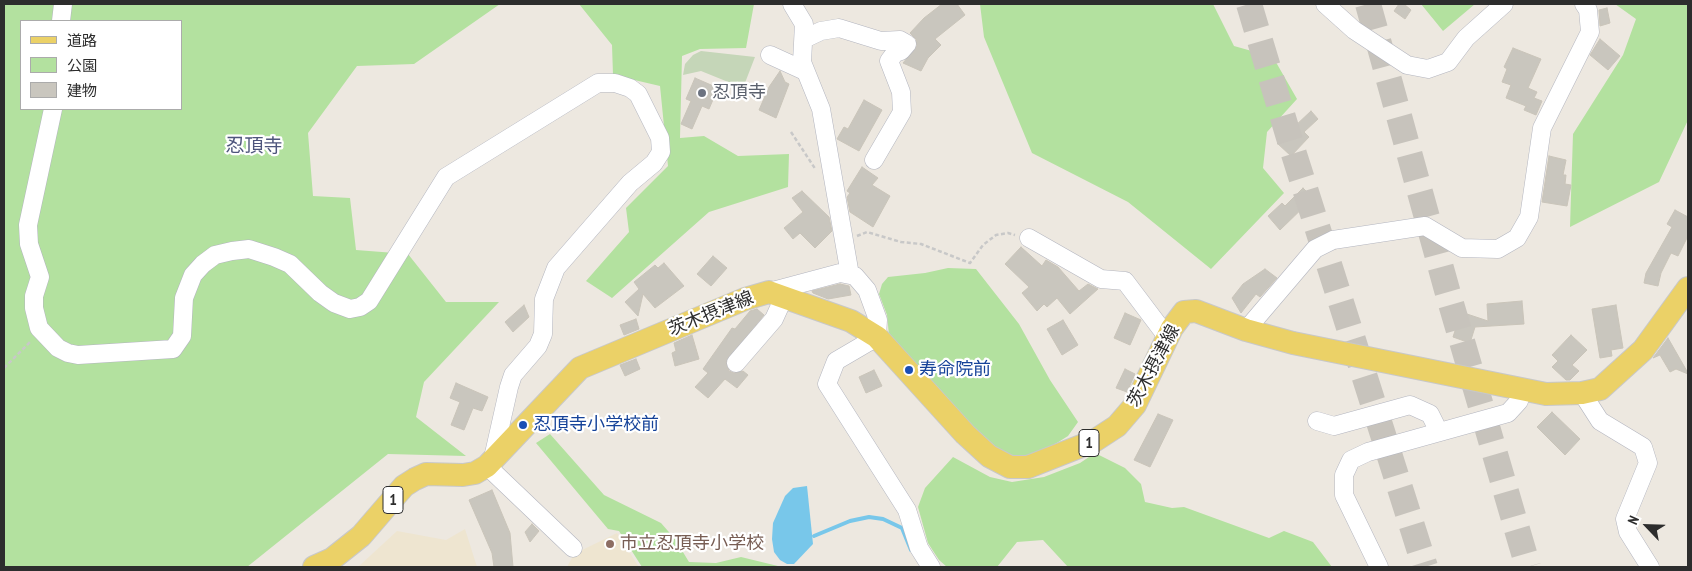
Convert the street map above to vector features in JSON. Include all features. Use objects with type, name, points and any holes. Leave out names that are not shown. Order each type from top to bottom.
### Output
[{"type":"main road","name":"茨木摂津線","points":[[314,567],[332,559],[361,536],[404,486],[415,479],[426,474],[463,475],[475,473],[490,462],[580,368],[745,299],[776,294],[851,321],[877,337],[965,434],[989,456],[1010,467],[1028,467],[1094,442],[1117,426],[1135,405],[1168,338],[1184,312],[1196,311],[1246,330],[1294,343],[1546,394],[1582,393],[1600,389],[1643,350],[1688,288]]},
{"type":"street","points":[[61,20],[63,4]]},
{"type":"street","points":[[792,4],[804,24],[802,62],[821,110],[850,275]]},
{"type":"street","points":[[1325,4],[1354,30],[1406,65],[1428,69],[1448,62],[1466,38],[1504,4]]},
{"type":"street","points":[[1246,330],[1315,249],[1334,240],[1425,226],[1462,248],[1498,249],[1517,238],[1529,217],[1542,128],[1590,32],[1588,10],[1584,4]]},
{"type":"street","points":[[804,39],[821,31],[840,28],[881,41],[900,40],[907,44],[901,51],[895,53],[889,61],[901,92],[902,112],[874,160]]},
{"type":"street","points":[[770,55],[805,72]]},
{"type":"street","points":[[53,110],[28,225],[29,244],[40,276],[34,302],[35,319],[39,328],[58,348],[68,353],[173,349],[182,336],[184,298],[193,275],[215,255],[249,249],[290,264],[320,293],[334,303],[350,309],[360,307],[369,301],[446,177],[598,83],[615,83],[630,88],[638,94],[660,138],[661,152],[654,163],[630,183],[556,268],[544,299],[543,334],[538,346],[511,381],[490,462],[573,548]]},
{"type":"street","points":[[1029,238],[1102,279],[1125,281],[1168,338]]},
{"type":"street","points":[[736,363],[774,319],[776,294],[840,273],[855,276],[867,290],[878,320],[877,337],[836,361],[827,384],[907,510],[918,548],[931,567]]},
{"type":"street","points":[[1380,567],[1344,495],[1344,475],[1351,460],[1368,452],[1508,413],[1518,401],[1522,389]]},
{"type":"street","points":[[1582,393],[1600,421],[1643,447],[1648,463],[1624,519],[1628,532],[1650,567]]},
{"type":"street","points":[[1318,421],[1334,426],[1410,405],[1430,414],[1439,432]]},
{"type":"path","points":[[791,132],[817,171]]},
{"type":"path","points":[[843,241],[867,232],[901,242],[921,244],[970,263],[983,245],[996,235],[1008,233],[1029,238]]},
{"type":"path","points":[[4,368],[28,345],[39,328]]},
{"type":"shaded area","points":[[465,529],[477,567],[358,567],[397,531],[446,540]]},
{"type":"shaded area","name":"市立忍頂寺小学校","points":[[617,533],[639,567],[567,567],[574,554]]},
{"type":"green space","points":[[4,4],[500,4],[414,64],[357,66],[308,133],[313,196],[350,198],[356,250],[408,254],[446,302],[499,302],[424,382],[416,417],[466,456],[388,454],[247,567],[4,567]]},
{"type":"green space","points":[[579,4],[754,4],[746,48],[700,49],[682,56],[680,138],[704,136],[738,156],[789,154],[788,187],[709,212],[612,298],[586,281],[629,232],[626,208],[668,166],[660,86],[613,75],[612,45]]},
{"type":"green space","points":[[980,4],[1213,4],[1234,46],[1273,57],[1297,99],[1267,132],[1263,168],[1284,193],[1211,269],[1128,202],[1032,153],[984,37]]},
{"type":"green space","points":[[1421,4],[1475,4],[1443,31]]},
{"type":"green space","points":[[1615,4],[1688,4],[1688,120],[1659,182],[1570,227],[1573,134],[1623,55],[1636,19]]},
{"type":"green space","points":[[701,51],[755,57],[743,88],[701,71],[683,75],[685,64],[693,55]]},
{"type":"green space","points":[[948,268],[976,269],[1019,324],[1050,380],[1078,422],[1068,436],[1044,451],[1032,456],[1014,456],[992,447],[889,335],[887,315],[879,294],[882,284],[888,277],[925,273]]},
{"type":"green space","points":[[550,434],[604,495],[661,523],[675,539],[689,562],[716,563],[741,557],[782,567],[642,567],[619,531],[608,529],[536,443]]},
{"type":"green space","points":[[1095,453],[1125,468],[1141,484],[1145,502],[1172,508],[1184,507],[1269,538],[1284,531],[1313,542],[1332,567],[1068,567],[1043,540],[1017,542],[997,567],[947,567],[939,560],[928,543],[918,507],[925,488],[953,457],[990,477],[1012,482],[1044,477],[1080,463]]},
{"type":"water","points":[[807,486],[813,544],[794,564],[787,564],[780,560],[774,552],[772,539],[773,523],[785,496],[793,488]]},
{"type":"building","points":[[942,4],[957,4],[965,15],[935,39],[941,45],[928,58],[921,71],[903,63],[917,46],[916,39],[910,33],[924,18]]},
{"type":"building","points":[[1399,4],[1404,4],[1411,10],[1405,19],[1394,11]]},
{"type":"building","points":[[1607,8],[1610,23],[1600,26],[1599,10]]},
{"type":"building","points":[[1600,39],[1620,56],[1608,70],[1590,55]]},
{"type":"building","points":[[1513,48],[1541,59],[1528,88],[1537,92],[1534,98],[1542,101],[1536,115],[1524,110],[1526,106],[1506,98],[1511,85],[1502,82],[1507,69],[1504,67]]},
{"type":"building","points":[[780,71],[785,82],[789,84],[776,118],[759,110],[769,87]]},
{"type":"building","name":"忍頂寺","points":[[695,78],[718,88],[709,109],[702,106],[692,129],[681,124],[691,101],[686,99]]},
{"type":"building","points":[[864,100],[882,110],[859,151],[837,139],[844,127],[848,129]]},
{"type":"building","points":[[1311,111],[1318,119],[1304,132],[1309,137],[1291,156],[1277,143]]},
{"type":"building","points":[[1549,156],[1566,160],[1563,175],[1566,175],[1565,184],[1571,185],[1567,206],[1542,202]]},
{"type":"building","points":[[862,167],[878,178],[872,185],[890,196],[873,227],[850,212],[847,197],[850,193],[847,191]]},
{"type":"building","points":[[1303,188],[1313,198],[1280,230],[1268,216],[1282,203],[1285,206]]},
{"type":"building","points":[[802,191],[829,217],[832,231],[815,248],[800,233],[793,239],[784,228],[803,212],[792,198]]},
{"type":"building","points":[[1675,210],[1688,217],[1688,236],[1678,256],[1671,253],[1661,273],[1658,286],[1644,283],[1646,273],[1672,227],[1667,224]]},
{"type":"building","points":[[1021,247],[1042,266],[1046,260],[1058,267],[1079,291],[1088,284],[1098,289],[1070,314],[1057,298],[1047,307],[1044,304],[1037,311],[1022,293],[1029,287],[1005,264]]},
{"type":"building","points":[[713,256],[727,268],[711,286],[697,274]]},
{"type":"building","points":[[664,263],[684,286],[655,308],[643,294],[638,316],[625,302],[639,289],[634,282],[655,265],[658,268]]},
{"type":"building","points":[[1265,269],[1277,278],[1260,297],[1256,294],[1241,313],[1232,298],[1243,284]]},
{"type":"building","points":[[840,284],[849,286],[851,295],[828,299],[812,291]]},
{"type":"building","points":[[1522,301],[1524,324],[1475,327],[1470,343],[1453,337],[1461,312],[1488,321],[1487,304]]},
{"type":"building","points":[[524,305],[529,317],[513,332],[505,322]]},
{"type":"building","points":[[1616,305],[1623,348],[1611,350],[1612,356],[1600,358],[1592,309]]},
{"type":"building","points":[[757,309],[764,315],[726,362],[729,371],[734,373],[743,371],[748,375],[737,388],[725,379],[708,398],[695,387],[708,373],[703,369],[732,328],[735,329],[750,311]]},
{"type":"building","points":[[1125,313],[1141,320],[1130,345],[1114,338]]},
{"type":"building","points":[[636,319],[639,329],[624,335],[620,325]]},
{"type":"building","points":[[1063,320],[1078,345],[1062,355],[1047,329]]},
{"type":"building","points":[[692,335],[699,359],[675,366],[672,353],[676,351],[674,343]]},
{"type":"building","points":[[1571,335],[1587,350],[1572,365],[1579,371],[1570,380],[1566,380],[1552,367],[1558,361],[1552,355]]},
{"type":"building","points":[[1668,338],[1688,374],[1676,369],[1670,372],[1660,355],[1653,358]]},
{"type":"building","points":[[636,359],[640,369],[625,376],[620,365]]},
{"type":"building","points":[[1125,369],[1135,374],[1127,392],[1116,388]]},
{"type":"building","points":[[874,370],[882,386],[866,393],[859,377]]},
{"type":"building","points":[[456,383],[488,397],[482,411],[473,408],[464,430],[451,425],[460,402],[450,398]]},
{"type":"building","points":[[1552,412],[1580,439],[1565,455],[1537,427]]},
{"type":"building","points":[[1158,414],[1173,420],[1150,467],[1134,460]]},
{"type":"building","points":[[492,490],[510,533],[513,567],[494,567],[492,553],[469,500]]},
{"type":"building","points":[[532,524],[539,531],[530,542],[525,532]]},
{"type":"waterway","points":[[814,536],[850,521],[869,517],[883,519],[902,528],[911,550]]},
{"type":"tunnel","points":[[1249,4],[1293,151],[1425,567]]},
{"type":"tunnel","points":[[1368,4],[1447,290],[1528,567]]},
{"type":"place","name":"忍頂寺","points":[[702,93]]},
{"type":"place","name":"寿命院前","points":[[909,370]]},
{"type":"place","name":"忍頂寺小学校前","points":[[523,425]]},
{"type":"place","name":"市立忍頂寺小学校","points":[[610,544]]},
{"type":"district","name":"忍頂寺","points":[[254,147]]}]
